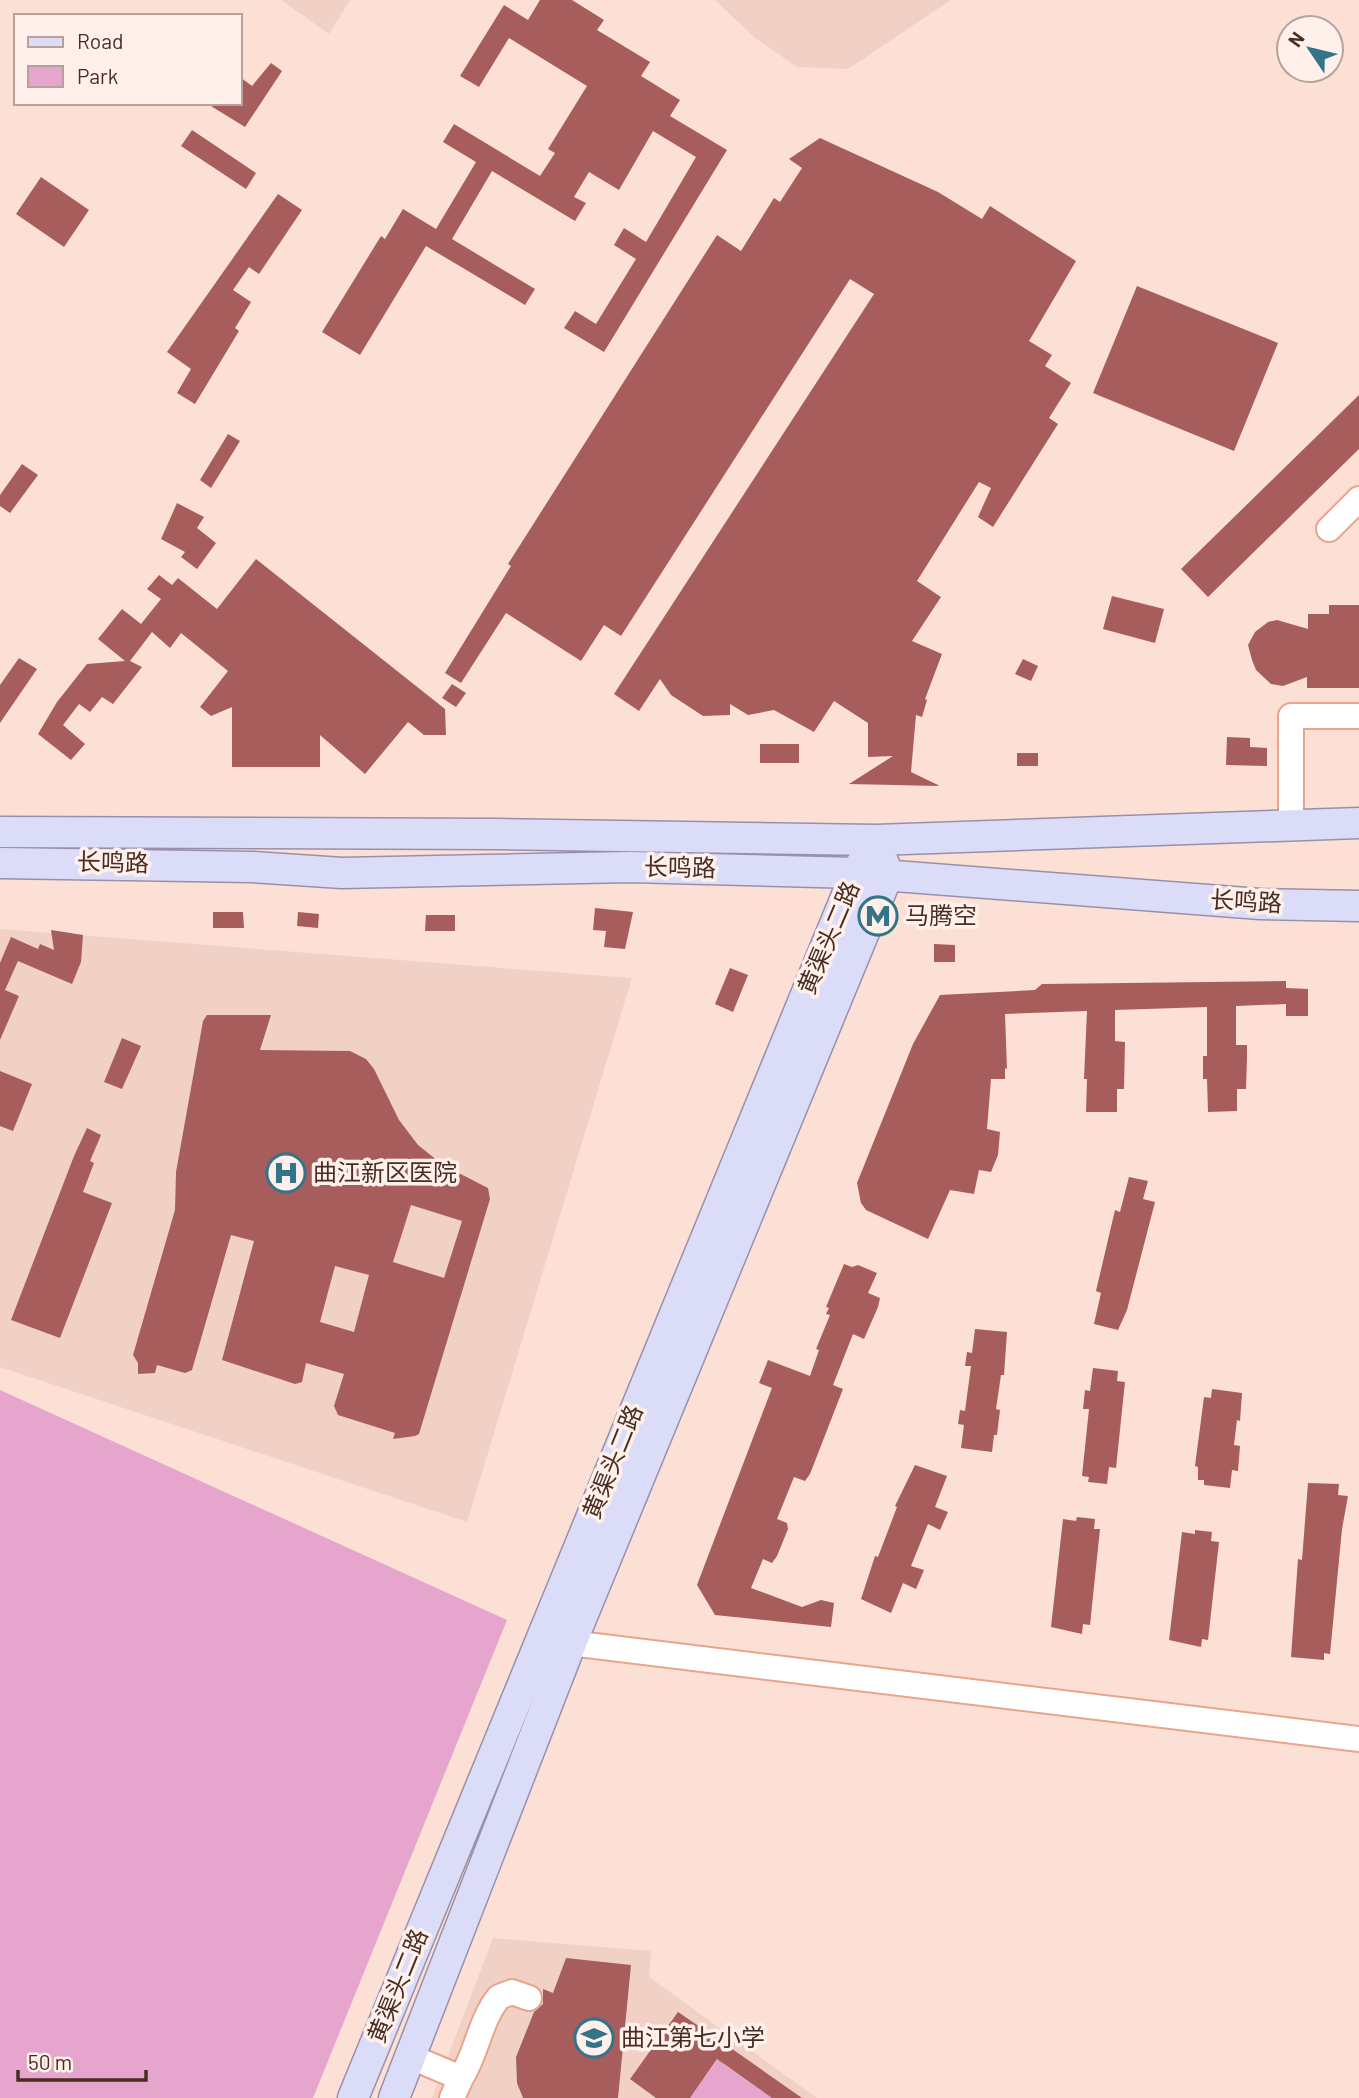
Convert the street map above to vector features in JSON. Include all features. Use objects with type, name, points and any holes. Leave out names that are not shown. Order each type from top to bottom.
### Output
[{"type":"main road","name":"长鸣路","points":[[0,832],[497,834],[876,840],[1359,823]]},
{"type":"main road","name":"黄渠头二路","points":[[353,2098],[856,873],[876,840]]},
{"type":"main road","name":"黄渠头二路","points":[[394,2098],[571,1643],[888,874],[876,840]]},
{"type":"main road","name":"长鸣路","points":[[0,863],[211,866],[342,873],[629,867],[888,874],[1260,904],[1359,906]]},
{"type":"street","points":[[1329,529],[1359,499]]},
{"type":"street","points":[[1291,824],[1291,716],[1359,716]]},
{"type":"street","points":[[540,1639],[1359,1739]]},
{"type":"street","points":[[411,2056],[457,2088],[474,2058],[492,2005],[499,1997],[512,1992],[528,1998]]},
{"type":"shaded area","points":[[281,0],[350,0],[329,34]]},
{"type":"shaded area","points":[[715,0],[951,0],[848,69],[797,67],[755,38]]},
{"type":"shaded area","name":"曲江新区医院","points":[[0,929],[632,978],[467,1522],[0,1367]]},
{"type":"shaded area","name":"曲江第七小学","points":[[493,1938],[651,1951],[649,1977],[817,2098],[432,2098]]},
{"type":"green space","points":[[0,1390],[507,1620],[313,2098],[0,2098]]},
{"type":"green space","points":[[727,2046],[722,2063],[772,2098],[690,2098]]},
{"type":"building","points":[[540,0],[572,0],[604,20],[597,30],[650,62],[641,76],[680,100],[670,116],[727,150],[604,352],[564,328],[575,311],[596,324],[636,259],[614,245],[624,228],[646,242],[696,157],[653,131],[619,190],[589,172],[574,197],[586,203],[575,221],[492,171],[452,239],[535,289],[525,305],[426,246],[360,355],[322,332],[381,236],[385,239],[403,209],[436,229],[476,162],[443,142],[454,124],[540,176],[555,153],[548,149],[587,86],[509,38],[479,87],[460,76],[504,5],[528,20]]},
{"type":"building","points":[[271,63],[282,71],[245,127],[209,105],[242,105],[242,78],[252,86]]},
{"type":"building","points":[[192,130],[256,173],[246,189],[181,146]]},
{"type":"building","points":[[820,138],[938,192],[982,219],[990,206],[1076,261],[1029,341],[1052,355],[1045,366],[1071,383],[1049,418],[1058,424],[993,527],[978,517],[991,488],[979,482],[917,581],[941,597],[912,641],[942,654],[925,699],[927,700],[922,717],[916,715],[911,772],[940,786],[849,784],[893,756],[868,757],[868,723],[834,701],[814,732],[774,710],[748,715],[730,704],[730,715],[703,716],[671,695],[660,679],[639,711],[614,694],[874,294],[850,279],[621,636],[604,625],[581,661],[506,613],[461,683],[445,673],[511,566],[508,564],[717,235],[741,251],[774,198],[780,202],[802,168],[789,159]]},
{"type":"building","points":[[41,177],[89,210],[64,247],[16,214]]},
{"type":"building","points":[[278,194],[302,210],[259,274],[249,267],[233,290],[251,302],[235,328],[239,331],[195,404],[177,393],[191,369],[167,352]]},
{"type":"building","points":[[1137,286],[1278,343],[1234,451],[1093,393]]},
{"type":"building","points":[[1359,395],[1359,449],[1208,597],[1181,569]]},
{"type":"building","points":[[228,434],[240,441],[211,488],[200,480]]},
{"type":"building","points":[[22,464],[38,475],[10,513],[0,506],[0,495]]},
{"type":"building","points":[[177,503],[204,517],[197,528],[216,543],[197,569],[181,557],[185,552],[161,539]]},
{"type":"building","points":[[256,559],[445,709],[446,735],[424,735],[408,722],[365,774],[320,735],[320,767],[232,767],[232,707],[211,716],[200,707],[228,671],[181,633],[170,648],[152,632],[130,661],[142,667],[113,704],[102,697],[90,712],[79,704],[63,725],[85,744],[71,760],[38,734],[57,702],[87,664],[125,661],[98,639],[122,609],[141,624],[161,599],[147,589],[159,575],[172,585],[178,578],[217,609]]},
{"type":"building","points":[[1112,596],[1164,609],[1155,643],[1103,629]]},
{"type":"building","points":[[1329,605],[1359,605],[1359,688],[1307,688],[1307,677],[1283,686],[1271,684],[1256,670],[1252,660],[1248,645],[1255,632],[1268,622],[1277,620],[1308,629],[1308,614],[1329,614]]},
{"type":"building","points":[[19,658],[37,669],[0,723],[0,685]]},
{"type":"building","points":[[1023,659],[1038,666],[1031,681],[1015,674]]},
{"type":"building","points":[[452,684],[466,693],[456,707],[442,698]]},
{"type":"building","points":[[1227,737],[1250,738],[1250,747],[1267,748],[1267,766],[1226,765]]},
{"type":"building","points":[[760,744],[799,744],[799,763],[760,763]]},
{"type":"building","points":[[1017,753],[1038,753],[1038,766],[1017,766]]},
{"type":"building","points":[[595,908],[633,912],[625,949],[604,947],[606,931],[593,930]]},
{"type":"building","points":[[213,912],[243,912],[244,928],[213,928]]},
{"type":"building","points":[[298,912],[319,914],[318,928],[297,926]]},
{"type":"building","points":[[426,915],[455,915],[455,931],[425,931]]},
{"type":"building","points":[[51,930],[83,935],[81,962],[72,984],[18,961],[5,990],[19,996],[0,1040],[0,963],[11,937],[38,949],[40,944],[54,950]]},
{"type":"building","points":[[934,944],[955,945],[955,962],[934,962]]},
{"type":"building","points":[[730,968],[748,975],[733,1012],[715,1004]]},
{"type":"building","points":[[1286,981],[1286,988],[1308,989],[1308,1016],[1286,1016],[1286,1004],[1236,1006],[1236,1045],[1247,1045],[1246,1089],[1237,1089],[1237,1111],[1208,1112],[1207,1079],[1203,1079],[1203,1056],[1207,1056],[1207,1007],[1115,1010],[1115,1041],[1125,1042],[1124,1089],[1117,1089],[1117,1112],[1086,1112],[1087,1079],[1084,1079],[1087,1011],[1005,1014],[1005,1079],[991,1079],[987,1129],[1000,1132],[998,1155],[991,1172],[979,1170],[974,1194],[950,1190],[928,1239],[866,1210],[861,1203],[857,1183],[913,1044],[940,995],[1035,990],[1042,984]]},
{"type":"building","points":[[207,1015],[271,1015],[260,1050],[350,1051],[366,1059],[374,1069],[399,1120],[418,1145],[443,1165],[488,1188],[490,1199],[419,1434],[393,1439],[395,1433],[338,1415],[334,1406],[344,1374],[306,1363],[302,1382],[295,1384],[222,1360],[254,1241],[231,1235],[192,1370],[185,1373],[157,1365],[155,1373],[138,1374],[138,1363],[133,1355],[175,1210],[176,1172],[203,1021]],"holes":[[[411,1205],[462,1221],[444,1278],[393,1262]],[[335,1266],[369,1275],[354,1332],[320,1322]]]},
{"type":"building","points":[[122,1038],[141,1046],[122,1089],[104,1082]]},
{"type":"building","points":[[0,1071],[32,1084],[13,1131],[0,1126]]},
{"type":"building","points":[[87,1128],[101,1135],[90,1161],[94,1163],[83,1192],[112,1203],[60,1338],[11,1320]]},
{"type":"building","points":[[1129,1177],[1148,1181],[1143,1199],[1155,1202],[1127,1310],[1118,1330],[1094,1324],[1101,1293],[1096,1291],[1115,1210],[1120,1212]]},
{"type":"building","points":[[844,1264],[852,1267],[858,1265],[877,1273],[868,1293],[880,1298],[878,1307],[864,1339],[853,1334],[833,1385],[843,1389],[810,1474],[805,1481],[794,1477],[777,1519],[787,1523],[788,1529],[772,1563],[763,1559],[751,1588],[802,1607],[821,1600],[834,1603],[831,1627],[715,1615],[697,1585],[772,1388],[759,1383],[768,1360],[810,1376],[819,1350],[816,1349],[830,1315],[826,1314],[829,1308],[826,1307]]},
{"type":"building","points":[[975,1329],[1007,1332],[1004,1375],[1001,1375],[996,1409],[1000,1410],[997,1435],[994,1435],[992,1452],[961,1448],[964,1425],[958,1424],[960,1410],[965,1411],[971,1366],[965,1366],[967,1352],[972,1353]]},
{"type":"building","points":[[1093,1368],[1118,1371],[1117,1381],[1125,1382],[1116,1468],[1109,1467],[1107,1484],[1088,1482],[1089,1477],[1082,1476],[1089,1409],[1083,1409],[1085,1390],[1090,1391]]},
{"type":"building","points":[[1212,1389],[1242,1393],[1240,1421],[1237,1420],[1234,1445],[1240,1446],[1238,1471],[1232,1470],[1230,1488],[1204,1485],[1204,1480],[1198,1480],[1198,1467],[1195,1466],[1204,1397],[1211,1398]]},
{"type":"building","points":[[915,1465],[947,1476],[935,1507],[948,1512],[940,1530],[928,1524],[911,1566],[924,1570],[916,1589],[903,1583],[891,1613],[861,1599],[875,1556],[878,1557],[897,1507],[895,1506]]},
{"type":"building","points":[[1308,1483],[1339,1484],[1338,1495],[1348,1496],[1342,1529],[1330,1654],[1324,1653],[1324,1660],[1291,1657],[1298,1559],[1302,1560]]},
{"type":"building","points":[[1077,1517],[1095,1519],[1094,1529],[1100,1529],[1090,1625],[1083,1624],[1082,1634],[1051,1627],[1063,1519],[1076,1521]]},
{"type":"building","points":[[1195,1530],[1212,1532],[1211,1541],[1219,1542],[1208,1640],[1202,1639],[1201,1647],[1169,1640],[1182,1532],[1195,1534]]},
{"type":"building","points":[[566,1958],[631,1965],[618,2098],[523,2098],[517,2083],[516,2057],[534,2012],[543,2004],[543,1989],[553,1993]]},
{"type":"building","points":[[678,2012],[802,2098],[772,2098],[717,2059],[690,2098],[656,2098],[630,2079]]},
{"type":"place","name":"马腾空","points":[[878,916]]},
{"type":"place","name":"曲江新区医院","points":[[286,1173]]},
{"type":"place","name":"曲江第七小学","points":[[594,2038]]}]
